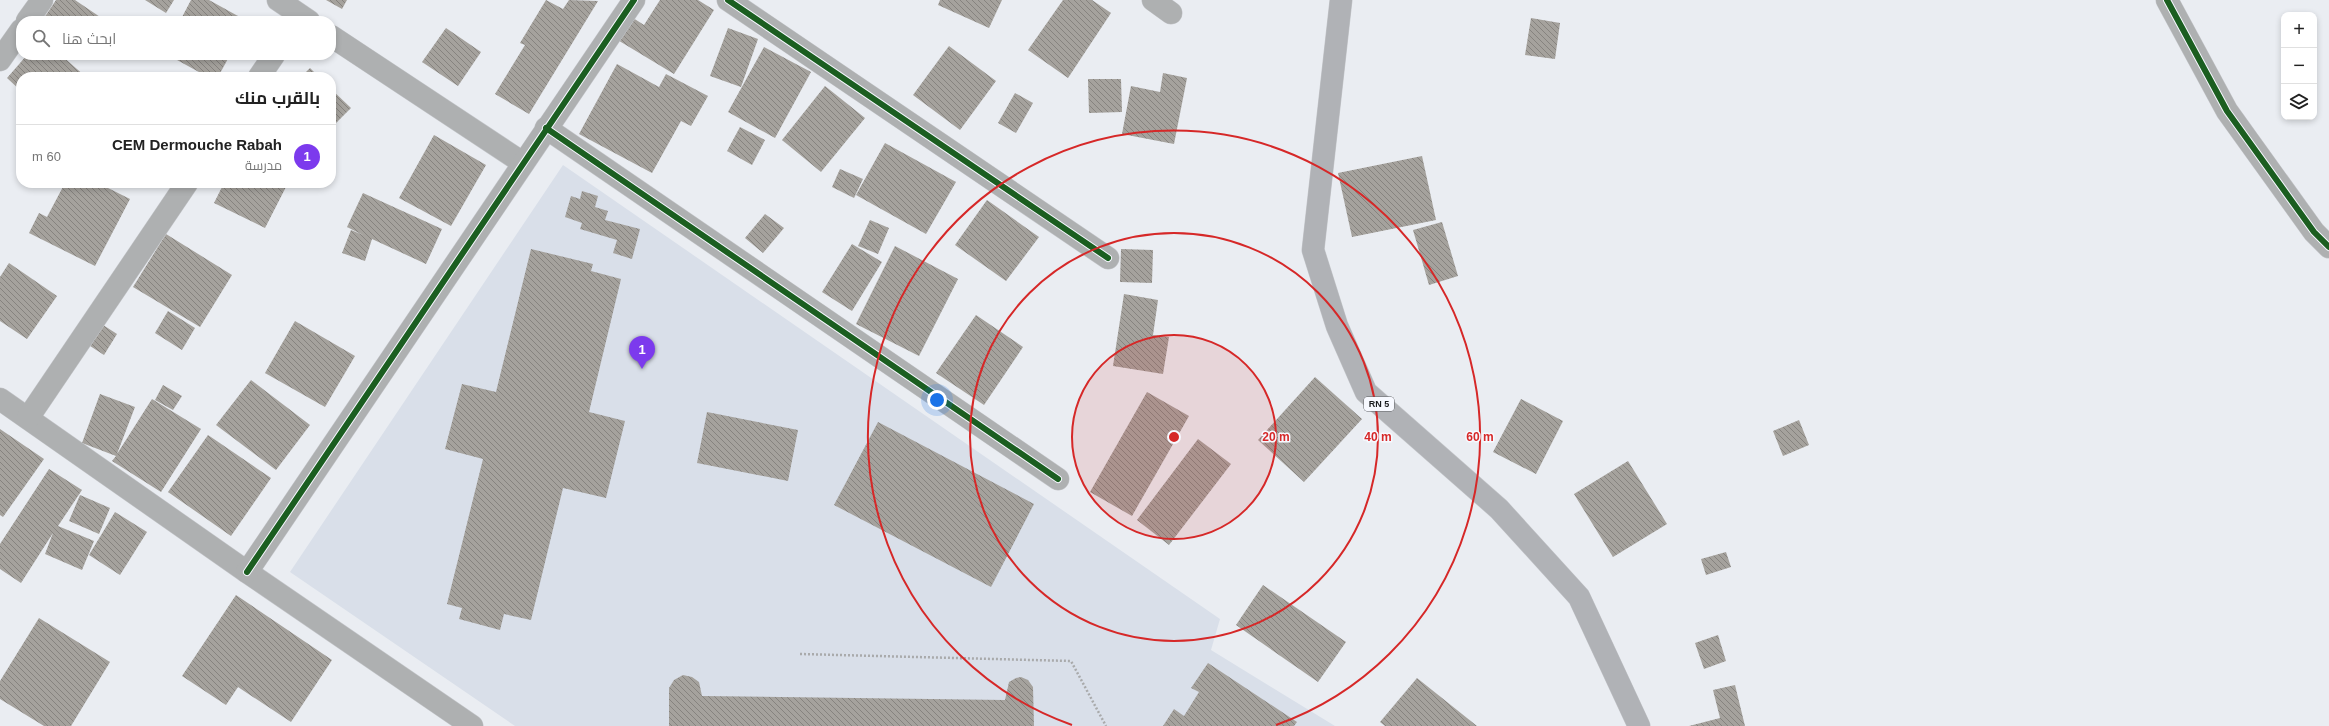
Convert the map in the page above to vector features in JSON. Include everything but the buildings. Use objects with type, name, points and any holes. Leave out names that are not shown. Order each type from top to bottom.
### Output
[{"type":"main road","name":"RN 5","points":[[1341,0],[1313,250],[1336,326],[1366,392],[1499,509],[1578,597],[1639,726]]},
{"type":"street","points":[[31,16],[42,0]]},
{"type":"street","points":[[278,0],[298,16]]},
{"type":"street","points":[[247,572],[634,0]]},
{"type":"street","points":[[728,0],[1108,258]]},
{"type":"street","points":[[1153,0],[1171,12]]},
{"type":"street","points":[[2166,0],[2227,111],[2314,232],[2329,247]]},
{"type":"street","points":[[0,60],[16,37]]},
{"type":"street","points":[[336,39],[523,162]]},
{"type":"street","points":[[262,72],[271,60]]},
{"type":"street","points":[[546,128],[1058,479]]},
{"type":"street","points":[[28,418],[184,188]]},
{"type":"street","points":[[0,399],[247,572],[472,726]]},
{"type":"path","points":[[800,654],[1071,661],[1106,726]]},
{"type":"shaded area","points":[[563,165],[1220,619],[1211,650],[1335,726],[515,726],[290,572]]},
{"type":"cycle path","points":[[247,572],[634,0]]},
{"type":"cycle path","points":[[728,0],[1108,258]]},
{"type":"cycle path","points":[[2167,0],[2227,111],[2314,232],[2329,247]]},
{"type":"cycle path","points":[[546,128],[1058,479]]},
{"type":"place","name":"CEM Dermouche Rabah","points":[[642,369]]}]
